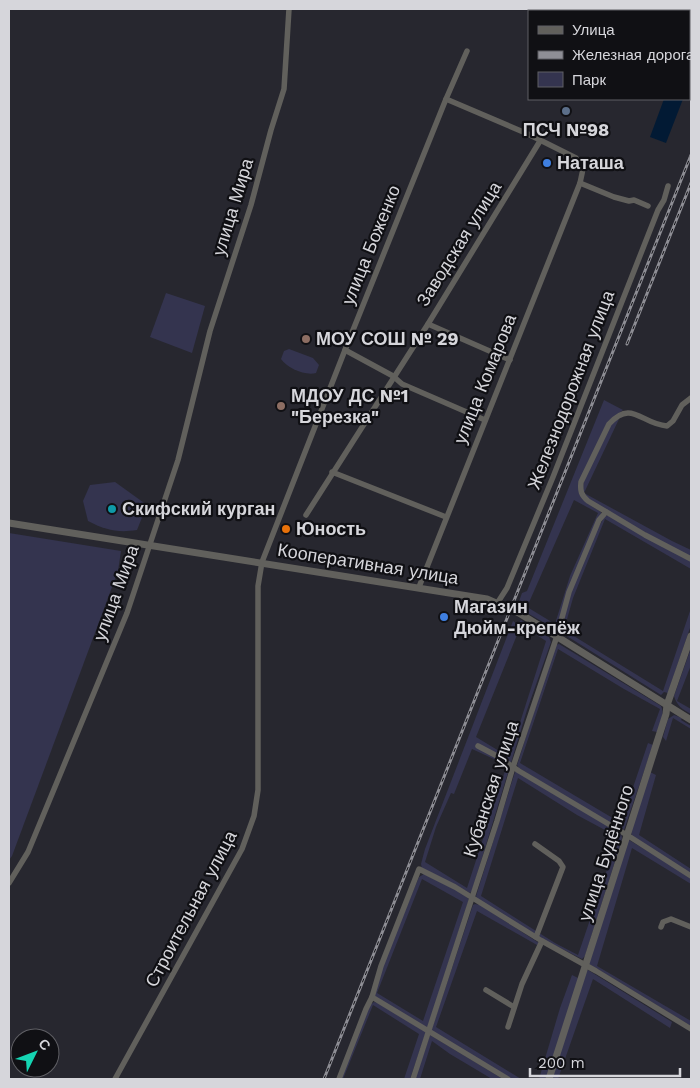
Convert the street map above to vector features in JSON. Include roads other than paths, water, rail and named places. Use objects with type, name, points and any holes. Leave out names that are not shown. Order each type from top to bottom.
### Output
[{"type":"street","name":"улица Мира","points":[[9,883],[28,852],[127,613],[178,460],[210,330],[251,205],[284,88],[289,9]]},
{"type":"street","name":"улица Боженко","points":[[262,562],[345,350],[467,51]]},
{"type":"street","points":[[446,99],[540,140]]},
{"type":"street","name":"улица Комарова","points":[[419,588],[580,183],[583,169],[576,158],[540,140]]},
{"type":"street","name":"Заводская улица","points":[[306,515],[393,376],[428,324],[540,140]]},
{"type":"street","points":[[580,183],[614,197],[629,201],[634,200],[648,206]]},
{"type":"street","name":"Железнодорожная улица","points":[[498,602],[507,588],[549,487],[668,186]]},
{"type":"street","points":[[428,324],[510,360]]},
{"type":"street","points":[[345,350],[393,376],[402,384],[485,420]]},
{"type":"street","points":[[691,398],[682,405],[673,421],[667,426],[659,425],[628,412],[620,414],[609,424],[581,482],[580,490],[582,496],[588,501],[645,535],[691,559]]},
{"type":"street","points":[[332,472],[446,517]]},
{"type":"street","name":"Кубанская улица","points":[[413,1079],[557,636],[569,592],[599,520],[606,512]]},
{"type":"street","name":"Кооперативная улица","points":[[9,523],[262,562],[498,602],[557,636],[691,720]]},
{"type":"street","name":"Строительная улица","points":[[115,1079],[242,849],[250,831],[258,790],[258,586],[262,562]]},
{"type":"street","name":"улица Будённого","points":[[549,1079],[666,714],[667,705],[691,636]]},
{"type":"street","points":[[478,746],[691,876]]},
{"type":"street","points":[[508,1028],[563,867],[563,864],[534,844]]},
{"type":"street","points":[[339,1079],[372,998],[381,966],[419,869],[455,887],[691,1030]]},
{"type":"street","points":[[661,927],[663,922],[671,919],[676,919],[691,927]]},
{"type":"street","points":[[486,990],[514,1007]]},
{"type":"street","points":[[372,998],[508,1079]]},
{"type":"railway","points":[[324,1079],[691,155]]},
{"type":"railway","points":[[627,344],[691,183]]},
{"type":"place","name":"ПСЧ №98","points":[[566,111]]},
{"type":"place","name":"Наташа","points":[[547,163]]},
{"type":"place","name":"МОУ СОШ № 29","points":[[306,339]]},
{"type":"place","name":"МДОУ ДС №1 \"Березка\"","points":[[281,406]]},
{"type":"place","name":"Скифский курган","points":[[112,509]]},
{"type":"place","name":"Юность","points":[[286,529]]},
{"type":"place","name":"Магазин Дюйм-крепёж","points":[[444,617]]}]
